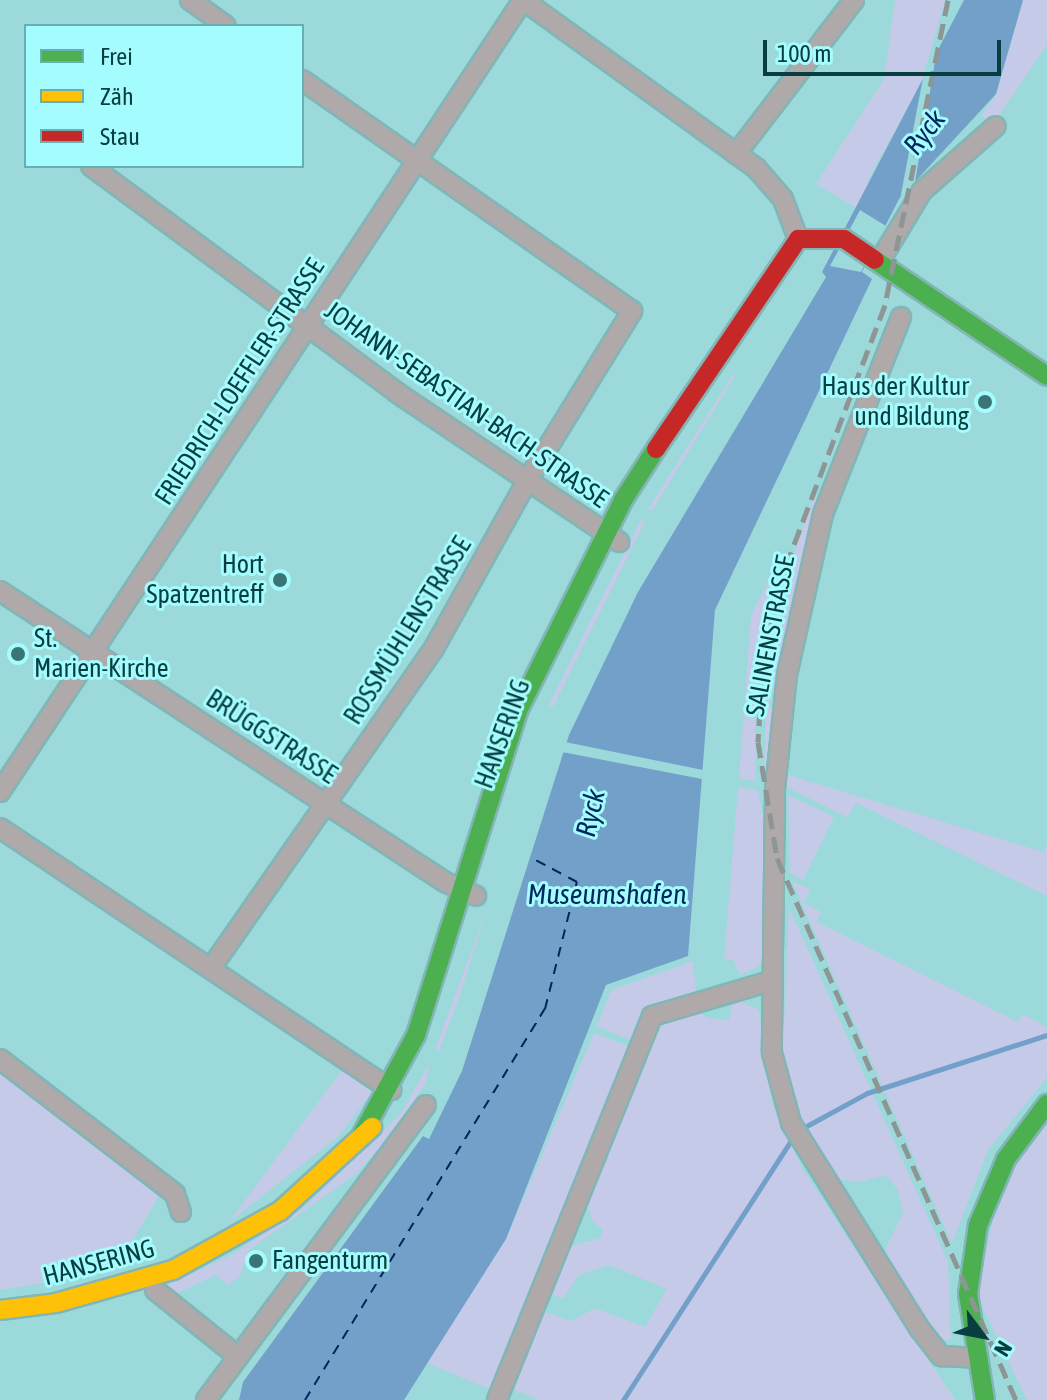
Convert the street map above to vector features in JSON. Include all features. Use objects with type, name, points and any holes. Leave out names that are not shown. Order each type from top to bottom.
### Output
[{"type":"main road","points":[[798,239],[844,239],[876,256],[1047,376]]},
{"type":"main road","name":"HANSERING","points":[[0,1310],[56,1303],[173,1270],[280,1211],[360,1138],[405,1089],[423,1054],[518,711],[612,537],[718,356],[798,239]]},
{"type":"main road","name":"HANSERING","points":[[360,1138],[391,1090],[416,1035],[468,892]]},
{"type":"main road","points":[[985,1400],[975,1358],[968,1294],[978,1225],[1006,1159],[1047,1104]]},
{"type":"street","points":[[190,0],[223,24]]},
{"type":"street","points":[[523,0],[736,154],[775,188],[798,239]]},
{"type":"street","name":"FRIEDRICH-LOEFFLER-STRASSE","points":[[0,792],[523,0]]},
{"type":"street","points":[[736,154],[854,0]]},
{"type":"street","points":[[304,81],[415,162]]},
{"type":"street","points":[[876,256],[922,191],[996,126]]},
{"type":"street","name":"ROSSMÜHLENSTRASSE","points":[[211,968],[433,650],[508,521],[527,481],[632,311],[415,162]]},
{"type":"street","name":"JOHANN-SEBASTIAN-BACH-STRASSE","points":[[94,168],[307,325],[527,481],[612,537]]},
{"type":"street","name":"SALINENSTRASSE","points":[[901,317],[823,514],[787,675],[776,774],[770,981],[772,1053],[791,1123],[935,1351],[948,1358],[975,1358]]},
{"type":"street","name":"BRÜGGSTRASSE","points":[[0,591],[468,892]]},
{"type":"street","points":[[0,828],[391,1090]]},
{"type":"street","points":[[497,1400],[652,1016],[770,981]]},
{"type":"street","points":[[0,1059],[175,1194],[181,1212]]},
{"type":"street","points":[[208,1396],[426,1105]]},
{"type":"street","points":[[155,1290],[237,1356]]},
{"type":"shaded area","points":[[895,0],[945,0],[922,82],[871,174],[860,210],[816,184],[884,79]]},
{"type":"shaded area","points":[[1023,0],[1047,0],[1047,45],[995,121],[981,117],[996,94]]},
{"type":"shaded area","points":[[734,373],[652,511],[648,509]]},
{"type":"shaded area","points":[[814,497],[821,500],[769,705],[774,710],[764,780],[767,662],[784,582]]},
{"type":"shaded area","points":[[641,520],[645,522],[553,707],[549,705]]},
{"type":"shaded area","points":[[768,581],[776,584],[755,692],[756,781],[739,779],[751,615]]},
{"type":"shaded area","points":[[788,775],[1044,852],[1047,843],[1047,896],[856,803],[847,817],[786,787]]},
{"type":"shaded area","points":[[738,787],[758,790],[770,853],[766,953],[758,967],[740,975],[733,959],[724,960]]},
{"type":"shaded area","points":[[788,795],[834,817],[803,880],[790,873]]},
{"type":"shaded area","points":[[792,881],[810,889],[804,903],[821,912],[817,922],[1018,1022],[1023,1014],[1047,1027],[1047,1078],[988,1150],[952,1244]]},
{"type":"shaded area","points":[[488,906],[458,1001],[439,1051],[435,1050]]},
{"type":"shaded area","points":[[789,907],[948,1262],[951,1340],[939,1340],[888,1269],[886,1248],[903,1213],[898,1190],[886,1175],[862,1182],[833,1179],[797,1118],[783,1048]]},
{"type":"shaded area","points":[[693,961],[696,991],[643,1011],[630,1040],[597,1026],[611,990]]},
{"type":"shaded area","points":[[734,998],[759,1010],[772,1103],[802,1168],[955,1400],[540,1400],[514,1390],[542,1311],[572,1321],[595,1308],[645,1327],[667,1289],[609,1265],[579,1275],[563,1299],[549,1293],[567,1247],[600,1238],[603,1229],[592,1221],[586,1197],[649,1035],[659,1024],[697,1010],[707,1018],[729,1020]]},
{"type":"shaded area","points":[[594,1033],[628,1046],[494,1391],[427,1363],[506,1239]]},
{"type":"shaded area","points":[[430,1062],[425,1085],[381,1146],[356,1174],[249,1250],[240,1276],[229,1285],[216,1275],[172,1296],[162,1287],[233,1254],[306,1206],[401,1113]]},
{"type":"shaded area","points":[[342,1070],[372,1092],[339,1136],[228,1223]]},
{"type":"shaded area","points":[[0,1074],[159,1196],[114,1271],[0,1290]]},
{"type":"shaded area","points":[[1047,1119],[1047,1400],[1027,1400],[977,1295],[999,1191]]},
{"type":"water","name":"Museumshafen","points":[[964,0],[1023,0],[996,94],[899,199],[862,272],[872,279],[715,610],[688,956],[606,985],[506,1239],[404,1400],[239,1400],[243,1382],[423,1136],[429,1139],[462,1071],[569,735],[638,592],[826,277],[822,272]]},
{"type":"pier","points":[[939,37],[914,188],[899,205],[925,67]]},
{"type":"pier","points":[[860,210],[886,226],[861,272],[830,266]]},
{"type":"pier","points":[[565,742],[703,770],[702,779],[562,752]]},
{"type":"waterway","points":[[801,1129],[867,1093],[1047,1035]]},
{"type":"waterway","points":[[623,1400],[794,1136]]},
{"type":"ferry route","points":[[305,1400],[545,1009],[577,882],[530,857]]},
{"type":"railway","points":[[948,0],[885,305],[785,568],[763,662],[758,742],[777,858],[1016,1400]]},
{"type":"traffic: fast","points":[[875,260],[1047,376]]},
{"type":"traffic: fast","points":[[360,1138],[416,1035],[518,711],[623,500],[656,449]]},
{"type":"traffic: fast","points":[[985,1400],[968,1294],[978,1225],[1006,1159],[1047,1104]]},
{"type":"traffic: slow","points":[[0,1310],[56,1303],[173,1270],[280,1211],[372,1127]]},
{"type":"traffic: jam","points":[[656,449],[798,239],[844,239],[875,260]]},
{"type":"place","name":"Haus der Kultur und Bildung","points":[[985,402]]},
{"type":"place","name":"Hort Spatzentreff","points":[[280,580]]},
{"type":"place","name":"St. Marien-Kirche","points":[[18,654]]},
{"type":"place","name":"Fangenturm","points":[[256,1261]]},
{"type":"water label","name":"Ryck","points":[[924,132]]},
{"type":"water label","name":"Ryck","points":[[590,813]]}]
